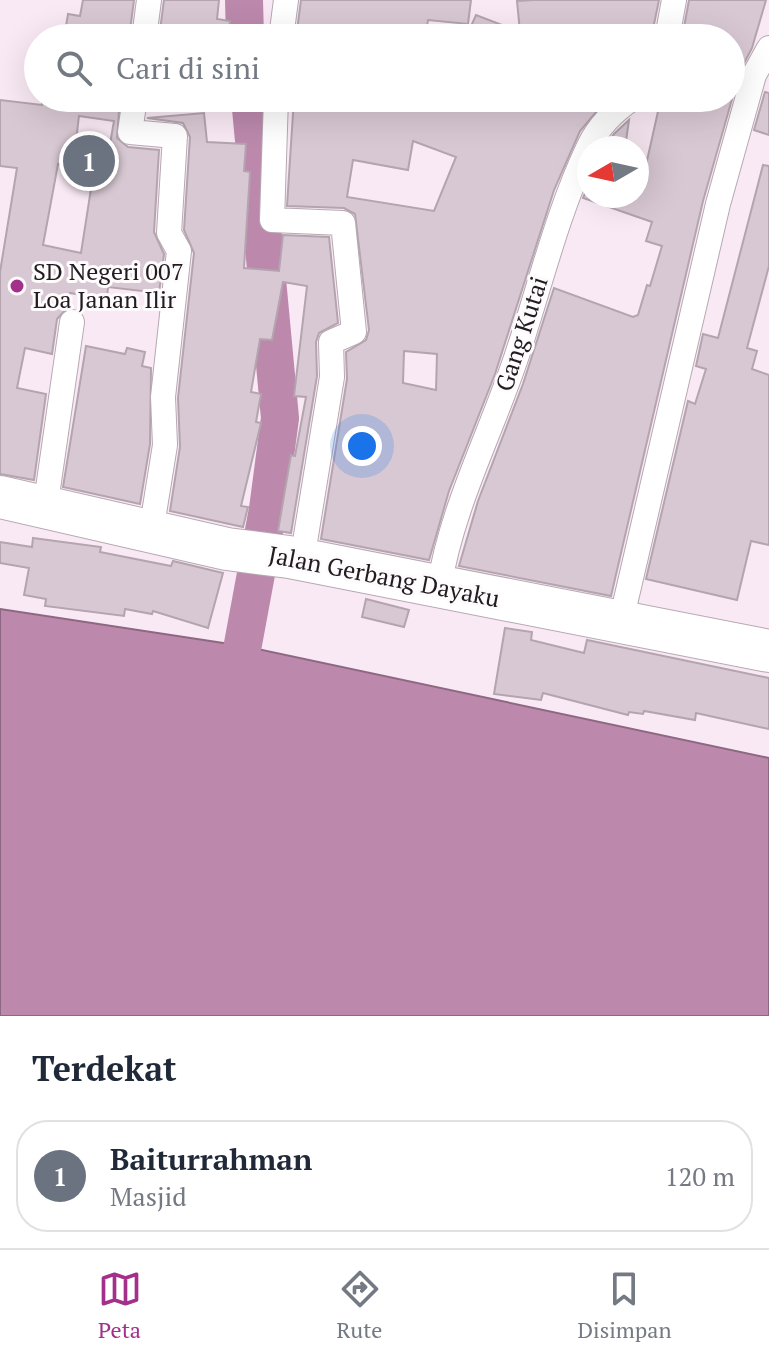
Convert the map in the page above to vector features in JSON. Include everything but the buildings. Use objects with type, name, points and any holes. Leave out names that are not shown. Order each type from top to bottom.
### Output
[{"type":"highway","name":"Jalan Gerbang Dayaku","points":[[0,497],[227,549],[295,558],[769,651]]},
{"type":"street","points":[[146,24],[149,0]]},
{"type":"street","points":[[283,24],[286,0]]},
{"type":"street","points":[[670,24],[674,0]]},
{"type":"street","points":[[745,107],[754,75],[769,48]]},
{"type":"street","points":[[133,112],[130,132],[175,136],[169,233],[179,251],[163,397],[165,445],[151,532]]},
{"type":"street","points":[[276,112],[272,220],[343,223],[354,332],[331,342],[332,377],[295,558]]},
{"type":"street","name":"Gang Kutai","points":[[439,587],[459,503],[506,385],[543,269],[589,145],[612,112]]},
{"type":"street","points":[[621,621],[718,204],[744,112]]},
{"type":"street","points":[[45,509],[72,322]]},
{"type":"shaded area","points":[[0,609],[243,646],[769,758],[769,1016],[0,1016]]},
{"type":"waterway","points":[[244,0],[245,24]]},
{"type":"waterway","points":[[233,698],[268,509],[280,418],[251,112]]},
{"type":"place","name":"Baiturrahman","points":[[89,161]]},
{"type":"place","name":"SD Negeri 007 Loa Janan Ilir","points":[[17,286]]}]
